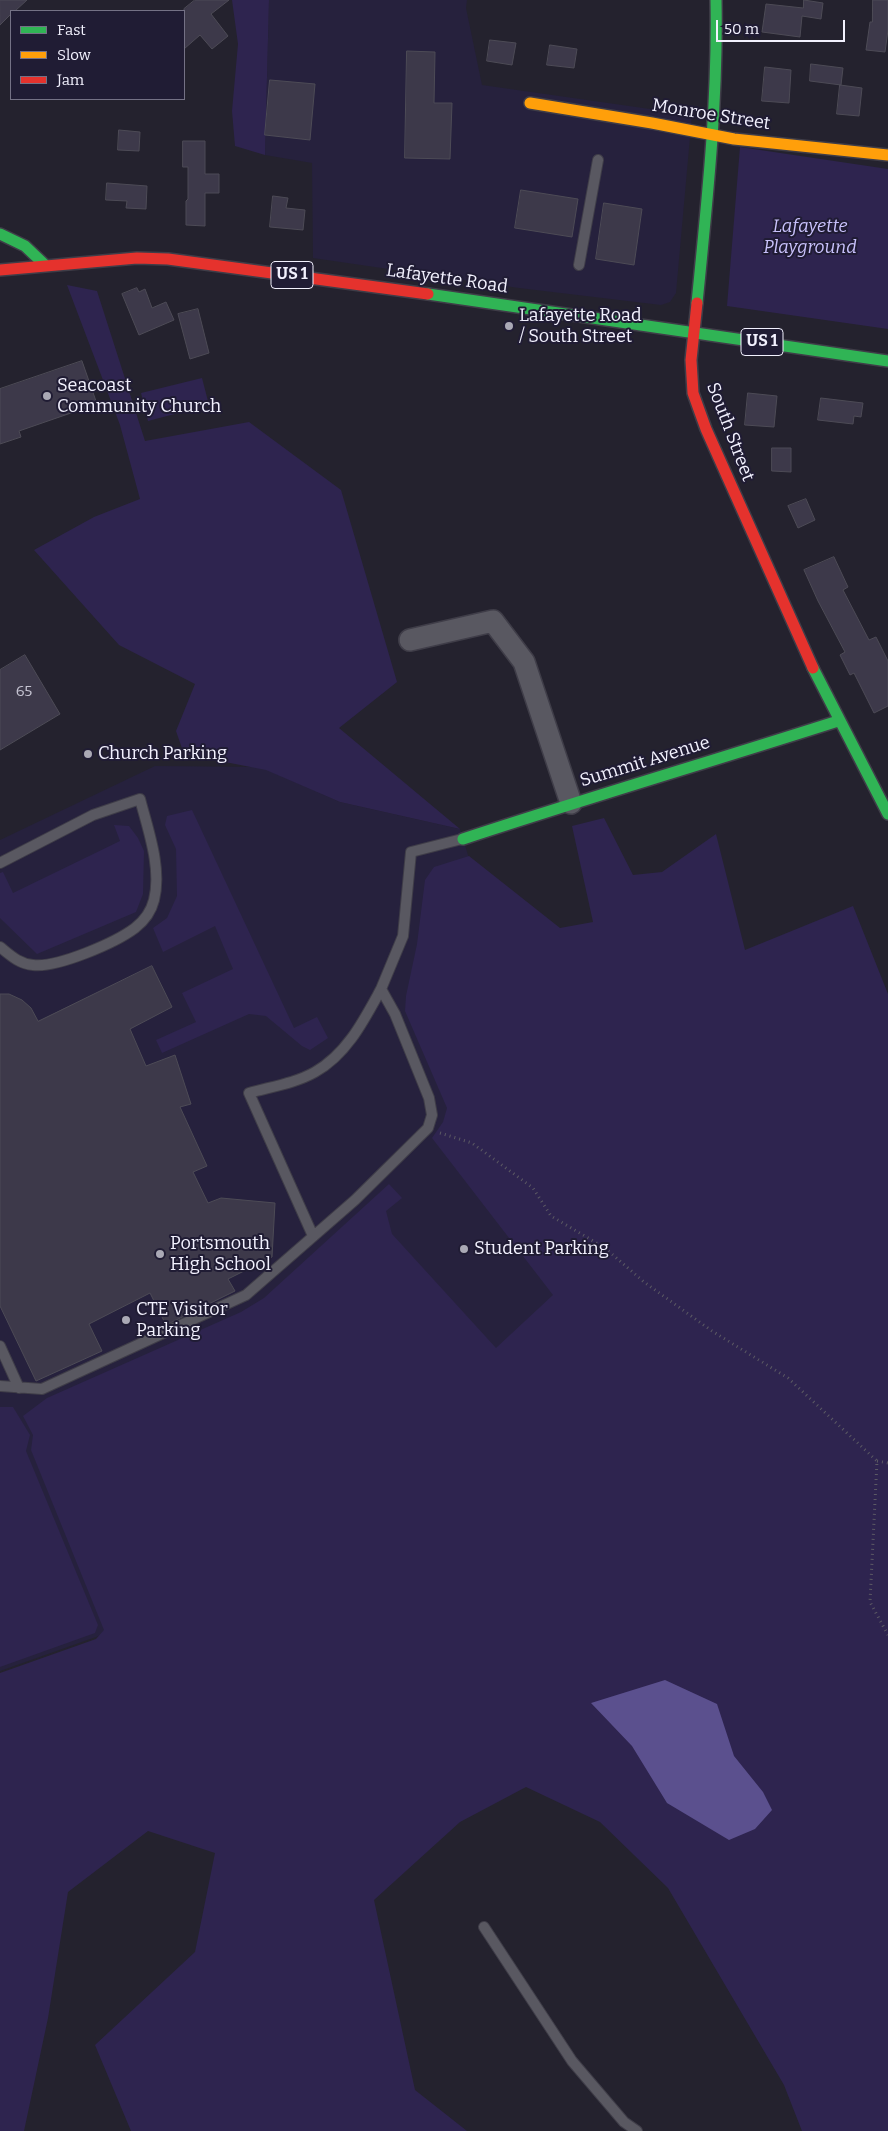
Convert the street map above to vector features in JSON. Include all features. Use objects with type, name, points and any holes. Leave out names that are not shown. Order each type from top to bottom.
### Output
[{"type":"street","name":"South Street","points":[[716,0],[716,64],[712,135],[693,332],[691,375],[693,393],[698,410],[784,605],[838,721],[888,814]]},
{"type":"street","name":"Monroe Street","points":[[530,103],[712,135],[888,155]]},
{"type":"street","points":[[0,234],[13,238],[25,246],[45,265]]},
{"type":"street","name":"Lafayette Road","points":[[0,270],[137,258],[168,259],[450,296],[888,361]]},
{"type":"street","points":[[410,640],[493,621],[524,662],[571,802]]},
{"type":"street","name":"Summit Avenue","points":[[463,839],[571,802],[694,767],[838,721]]},
{"type":"lane","points":[[579,265],[598,160]]},
{"type":"lane","points":[[0,863],[86,819],[140,799],[153,850],[156,874],[154,899],[148,915],[135,928],[92,951],[64,962],[45,966],[32,966],[16,960],[0,947]]},
{"type":"lane","points":[[313,1236],[249,1093],[301,1078],[314,1072],[331,1061],[359,1029],[381,989],[403,936],[411,852],[463,839]]},
{"type":"lane","points":[[0,1386],[42,1389],[246,1295],[354,1200],[428,1128],[432,1115],[429,1098],[395,1014],[381,989]]},
{"type":"lane","points":[[0,1346],[19,1388]]},
{"type":"lane","points":[[484,1927],[572,2060],[624,2122],[637,2131]]},
{"type":"lane","points":[[617,2131],[624,2122]]},
{"type":"path","points":[[428,1128],[472,1144],[533,1188],[551,1216],[605,1248],[644,1282],[712,1331],[788,1378],[877,1461],[888,1462]]},
{"type":"path","points":[[877,1461],[870,1602],[888,1635]]},
{"type":"shaded area","points":[[269,0],[467,0],[466,8],[482,85],[692,115],[676,293],[670,302],[661,305],[519,288],[313,258],[312,163],[265,155]]},
{"type":"shaded area","name":"Portsmouth High School","points":[[155,766],[261,767],[340,802],[460,829],[472,868],[564,1295],[494,1356],[110,1632],[0,1671],[0,840]]},
{"type":"shaded area","points":[[665,1680],[717,1704],[734,1756],[763,1792],[772,1810],[755,1829],[729,1840],[667,1803],[632,1746],[591,1703]]},
{"type":"green space","points":[[232,0],[269,0],[265,155],[235,146],[232,111],[238,44]]},
{"type":"green space","name":"Lafayette Playground","points":[[740,147],[888,169],[888,329],[727,306]]},
{"type":"green space","points":[[67,285],[97,291],[145,441],[249,422],[341,490],[397,682],[339,728],[460,829],[340,802],[266,770],[184,754],[176,731],[195,684],[119,645],[34,550],[94,517],[140,499],[120,425]]},
{"type":"green space","points":[[202,378],[209,405],[148,421],[141,393]]},
{"type":"green space","points":[[192,810],[294,1028],[317,1017],[328,1038],[310,1050],[302,1046],[266,1016],[249,1014],[162,1053],[156,1040],[196,1022],[182,993],[233,969],[215,926],[163,952],[153,928],[167,918],[177,896],[176,849],[165,825],[167,816]]},
{"type":"green space","points":[[604,818],[633,875],[662,872],[716,834],[745,950],[853,906],[888,994],[888,2131],[802,2131],[784,2085],[668,1888],[600,1822],[526,1787],[460,1822],[374,1900],[415,2090],[467,2131],[131,2131],[95,2045],[195,1952],[215,1853],[148,1831],[68,1892],[48,2018],[24,2131],[0,2131],[0,1673],[96,1639],[104,1630],[31,1450],[33,1435],[23,1416],[47,1398],[241,1312],[264,1298],[389,1184],[402,1198],[386,1211],[392,1234],[496,1348],[553,1295],[432,1138],[443,1122],[447,1108],[405,1011],[406,996],[417,944],[425,880],[434,867],[469,856],[560,928],[593,922],[572,826]]},
{"type":"green space","points":[[114,825],[129,826],[138,838],[144,851],[143,894],[136,912],[37,954],[0,918],[0,873],[3,872],[13,893],[120,841]]},
{"type":"green space","points":[[0,1407],[13,1407],[30,1435],[26,1451],[98,1625],[95,1633],[0,1667]]},
{"type":"building","points":[[0,0],[27,0],[16,10],[10,10],[10,15],[0,25]]},
{"type":"building","points":[[195,0],[229,0],[211,14],[228,36],[212,49],[200,35],[185,48],[184,9]]},
{"type":"building","points":[[804,0],[823,3],[821,19],[802,16],[800,37],[762,32],[766,4],[803,8]]},
{"type":"building","points":[[873,0],[888,0],[888,30],[885,52],[866,50],[870,22],[872,22]]},
{"type":"building","points":[[490,40],[516,43],[512,65],[487,61]]},
{"type":"building","points":[[550,45],[577,49],[574,68],[547,65]]},
{"type":"building","points":[[407,51],[435,52],[434,103],[452,103],[450,159],[405,158]]},
{"type":"building","points":[[811,64],[843,68],[841,85],[810,81]]},
{"type":"building","points":[[765,67],[791,70],[789,103],[762,101]]},
{"type":"building","points":[[270,80],[315,84],[310,140],[265,135]]},
{"type":"building","points":[[840,85],[862,88],[859,116],[837,114]]},
{"type":"building","points":[[119,130],[140,132],[139,151],[118,150]]},
{"type":"building","points":[[183,141],[205,141],[205,174],[219,174],[219,193],[205,193],[205,226],[186,225],[188,167],[183,167]]},
{"type":"building","points":[[107,183],[147,186],[146,209],[126,208],[127,201],[106,200]]},
{"type":"building","points":[[521,190],[578,199],[572,237],[515,228]]},
{"type":"building","points":[[273,196],[288,198],[286,208],[305,210],[303,230],[270,227]]},
{"type":"building","points":[[604,203],[642,209],[634,265],[596,259]]},
{"type":"building","points":[[137,288],[139,292],[145,289],[152,308],[166,302],[174,320],[139,335],[122,294]]},
{"type":"building","points":[[198,309],[209,353],[190,359],[178,314]]},
{"type":"building","name":"Seacoast Community Church","points":[[82,361],[97,404],[19,431],[21,437],[0,444],[0,389]]},
{"type":"building","points":[[748,393],[777,396],[774,427],[745,425]]},
{"type":"building","points":[[821,398],[863,403],[861,417],[854,416],[853,424],[818,420]]},
{"type":"building","points":[[772,448],[791,448],[791,472],[772,471]]},
{"type":"building","points":[[806,499],[815,520],[798,528],[788,506]]},
{"type":"building","points":[[834,557],[848,587],[843,590],[869,640],[876,637],[888,661],[888,706],[874,713],[854,673],[850,675],[840,655],[845,652],[804,570]]},
{"type":"building","points":[[25,655],[60,714],[0,750],[0,670]]},
{"type":"building","points":[[152,966],[172,1007],[130,1029],[146,1066],[175,1055],[191,1104],[180,1107],[207,1166],[193,1172],[208,1203],[221,1198],[275,1203],[272,1257],[228,1279],[235,1291],[166,1325],[150,1293],[89,1324],[102,1351],[36,1381],[0,1306],[0,994],[9,994],[22,1000],[31,1008],[38,1021]]},
{"type":"traffic: fast","points":[[697,303],[714,114],[716,0]]},
{"type":"traffic: fast","points":[[0,234],[25,246],[45,265]]},
{"type":"traffic: fast","points":[[428,294],[888,361]]},
{"type":"traffic: fast","points":[[813,668],[888,814]]},
{"type":"traffic: fast","points":[[463,839],[838,721]]},
{"type":"traffic: slow","points":[[530,103],[652,123],[734,139],[888,155]]},
{"type":"traffic: jam","points":[[0,270],[137,258],[168,259],[428,294]]},
{"type":"traffic: jam","points":[[697,303],[691,360],[693,393],[706,429],[813,668]]},
{"type":"place","name":"Lafayette Road / South Street","points":[[509,326]]},
{"type":"place","name":"Seacoast Community Church","points":[[47,396]]},
{"type":"place","name":"Church Parking","points":[[88,754]]},
{"type":"place","name":"Student Parking","points":[[464,1249]]},
{"type":"place","name":"Portsmouth High School","points":[[160,1254]]},
{"type":"place","name":"CTE Visitor Parking","points":[[126,1320]]}]
